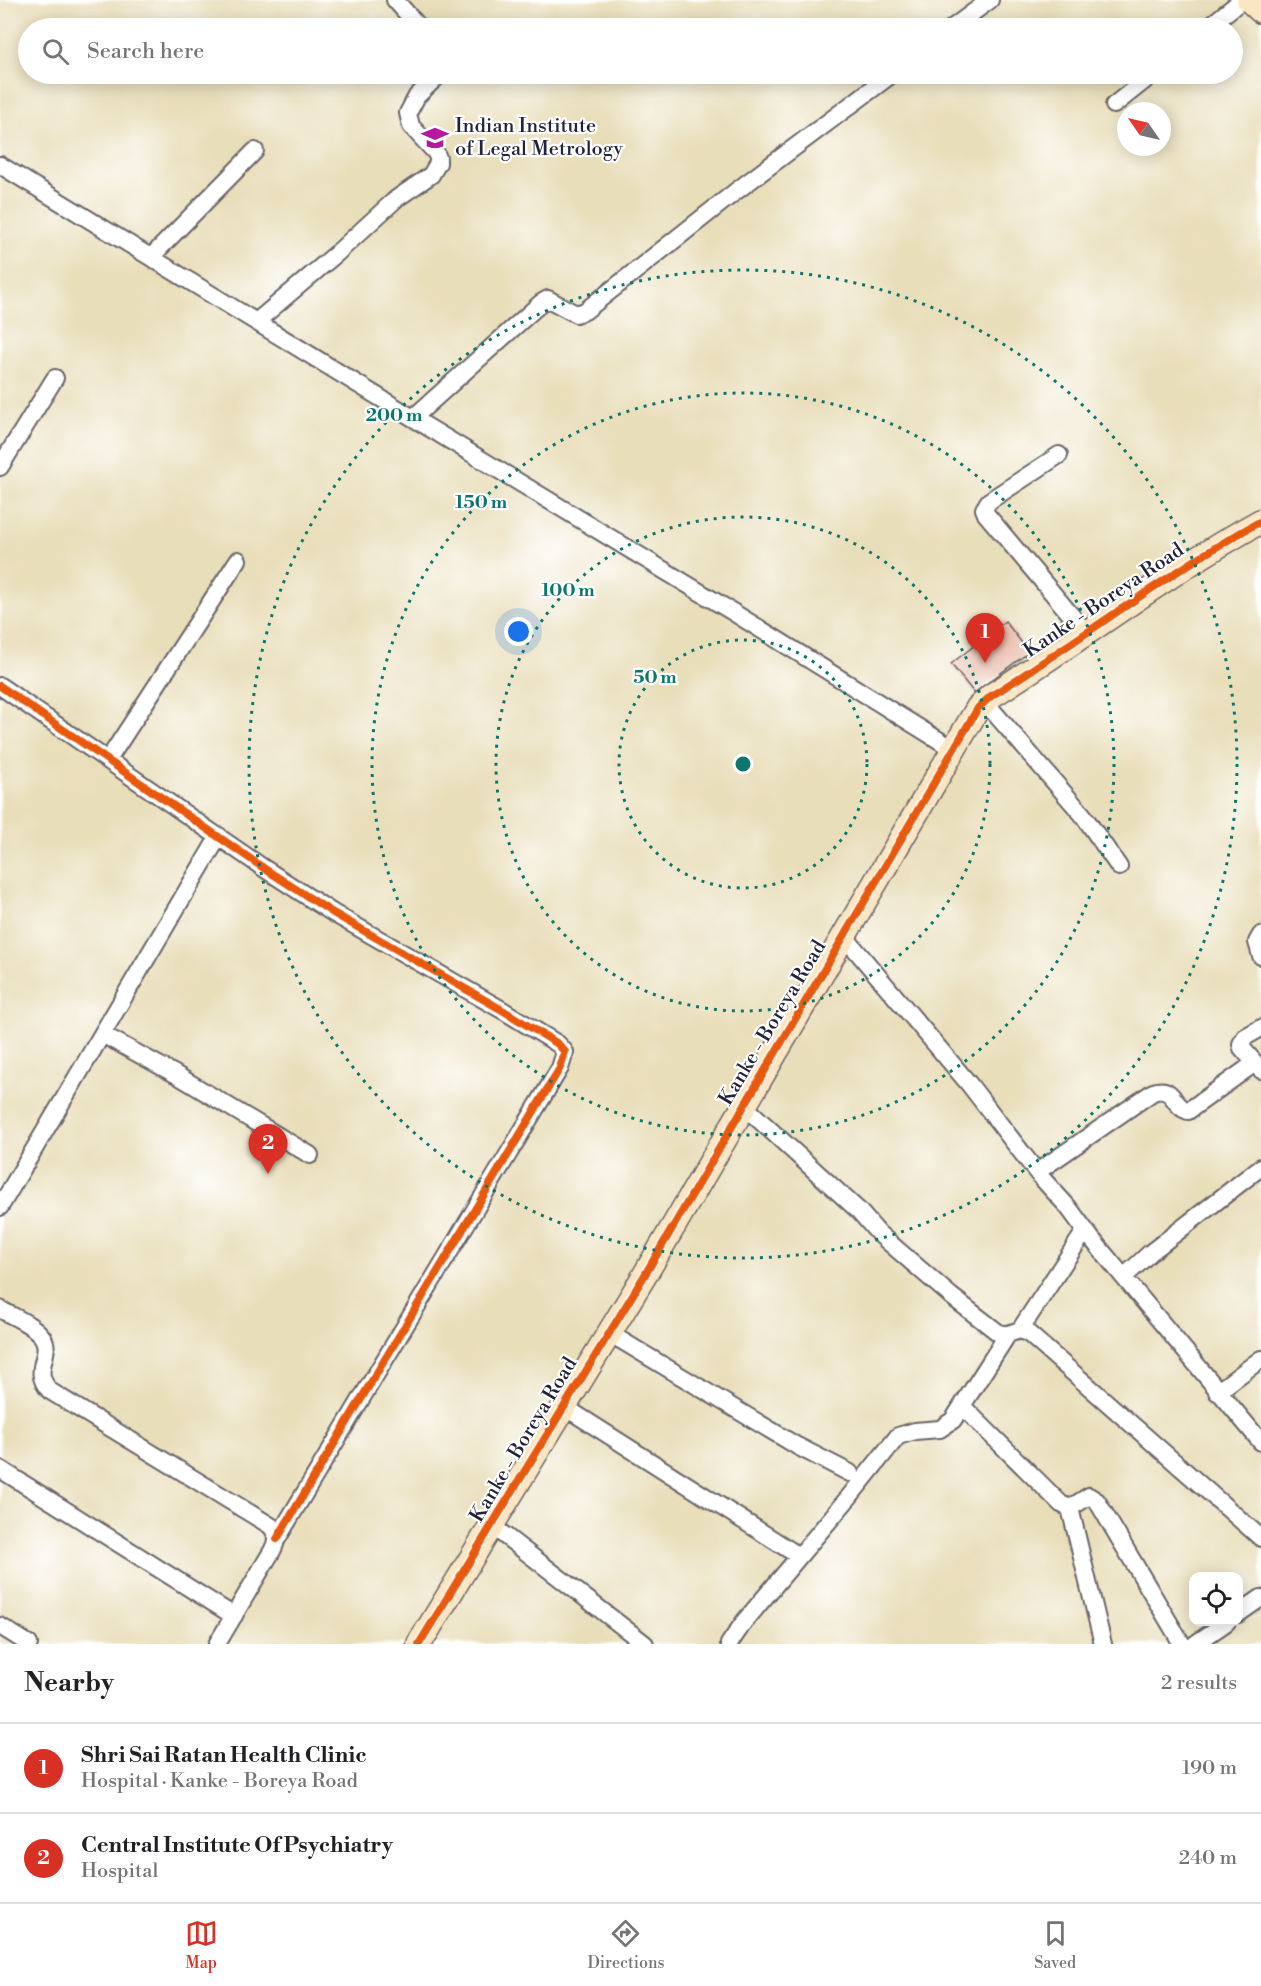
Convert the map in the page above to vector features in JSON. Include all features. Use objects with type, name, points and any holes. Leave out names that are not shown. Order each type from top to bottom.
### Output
[{"type":"street","points":[[395,0],[411,18]]},
{"type":"street","points":[[966,18],[990,0]]},
{"type":"street","points":[[1220,18],[1242,0]]},
{"type":"street","points":[[1249,0],[1261,11]]},
{"type":"street","points":[[256,322],[396,199],[431,175],[438,158],[411,126],[408,113],[417,96],[430,84]]},
{"type":"street","points":[[412,418],[541,303],[548,300],[576,314],[585,310],[735,192],[879,84]]},
{"type":"street","points":[[1114,105],[1140,84]]},
{"type":"street","points":[[151,256],[255,151]]},
{"type":"street","points":[[0,165],[953,749]]},
{"type":"street","points":[[0,467],[55,378]]},
{"type":"street","points":[[1059,455],[989,501],[984,509],[1086,633]]},
{"type":"street","name":"Kanke - Boreya Road","points":[[418,1644],[609,1333],[978,708],[1204,554],[1261,521]]},
{"type":"street","points":[[108,760],[238,560]]},
{"type":"street","points":[[0,686],[333,913],[504,1011],[558,1044],[566,1052],[560,1068],[277,1539],[217,1644]]},
{"type":"street","points":[[985,702],[1083,815],[1119,867]]},
{"type":"street","points":[[0,1207],[219,836]]},
{"type":"street","points":[[1261,935],[1257,942],[1261,956]]},
{"type":"street","points":[[844,936],[969,1084],[1085,1231],[1261,1442]]},
{"type":"street","points":[[1037,1172],[1153,1092],[1166,1091],[1183,1110],[1188,1111],[1258,1066],[1241,1044],[1245,1038],[1261,1028]]},
{"type":"street","points":[[102,1034],[175,1074],[310,1155]]},
{"type":"street","points":[[743,1105],[859,1211],[878,1233],[910,1262],[1000,1334],[1014,1332],[1029,1334],[1261,1538]]},
{"type":"street","points":[[1124,1277],[1150,1253],[1261,1167]]},
{"type":"street","points":[[729,1644],[744,1622],[898,1436],[915,1431],[940,1429],[953,1420],[1085,1231]]},
{"type":"street","points":[[0,1309],[41,1335],[45,1347],[41,1371],[42,1380],[50,1391],[271,1527],[277,1539]]},
{"type":"street","points":[[609,1333],[797,1446],[849,1473]]},
{"type":"street","points":[[1217,1392],[1261,1359]]},
{"type":"street","points":[[563,1406],[799,1556]]},
{"type":"street","points":[[962,1406],[1050,1494],[1061,1504],[1070,1508]]},
{"type":"street","points":[[0,1469],[234,1616]]},
{"type":"street","points":[[1070,1508],[1085,1497],[1089,1496],[1097,1501],[1182,1644]]},
{"type":"street","points":[[1070,1508],[1103,1644]]},
{"type":"street","points":[[491,1525],[645,1644]]},
{"type":"street","points":[[1243,1611],[1261,1598]]},
{"type":"street","points":[[0,1626],[29,1644]]},
{"type":"street","points":[[1195,1644],[1221,1626]]},
{"type":"building","points":[[1005,621],[1029,652],[974,693],[951,664]]},
{"type":"cycle path","points":[[419,1644],[643,1278],[978,708],[991,696],[1158,584],[1261,521]]},
{"type":"cycle path","points":[[0,686],[265,869],[333,913],[504,1011],[558,1044],[565,1052],[560,1068],[277,1539]]},
{"type":"place","name":"Indian Institute of Legal Metrology","points":[[435,138]]},
{"type":"place","name":"Shri Sai Ratan Health Clinic","points":[[985,663]]},
{"type":"place","name":"Central Institute Of Psychiatry","points":[[268,1174]]}]
